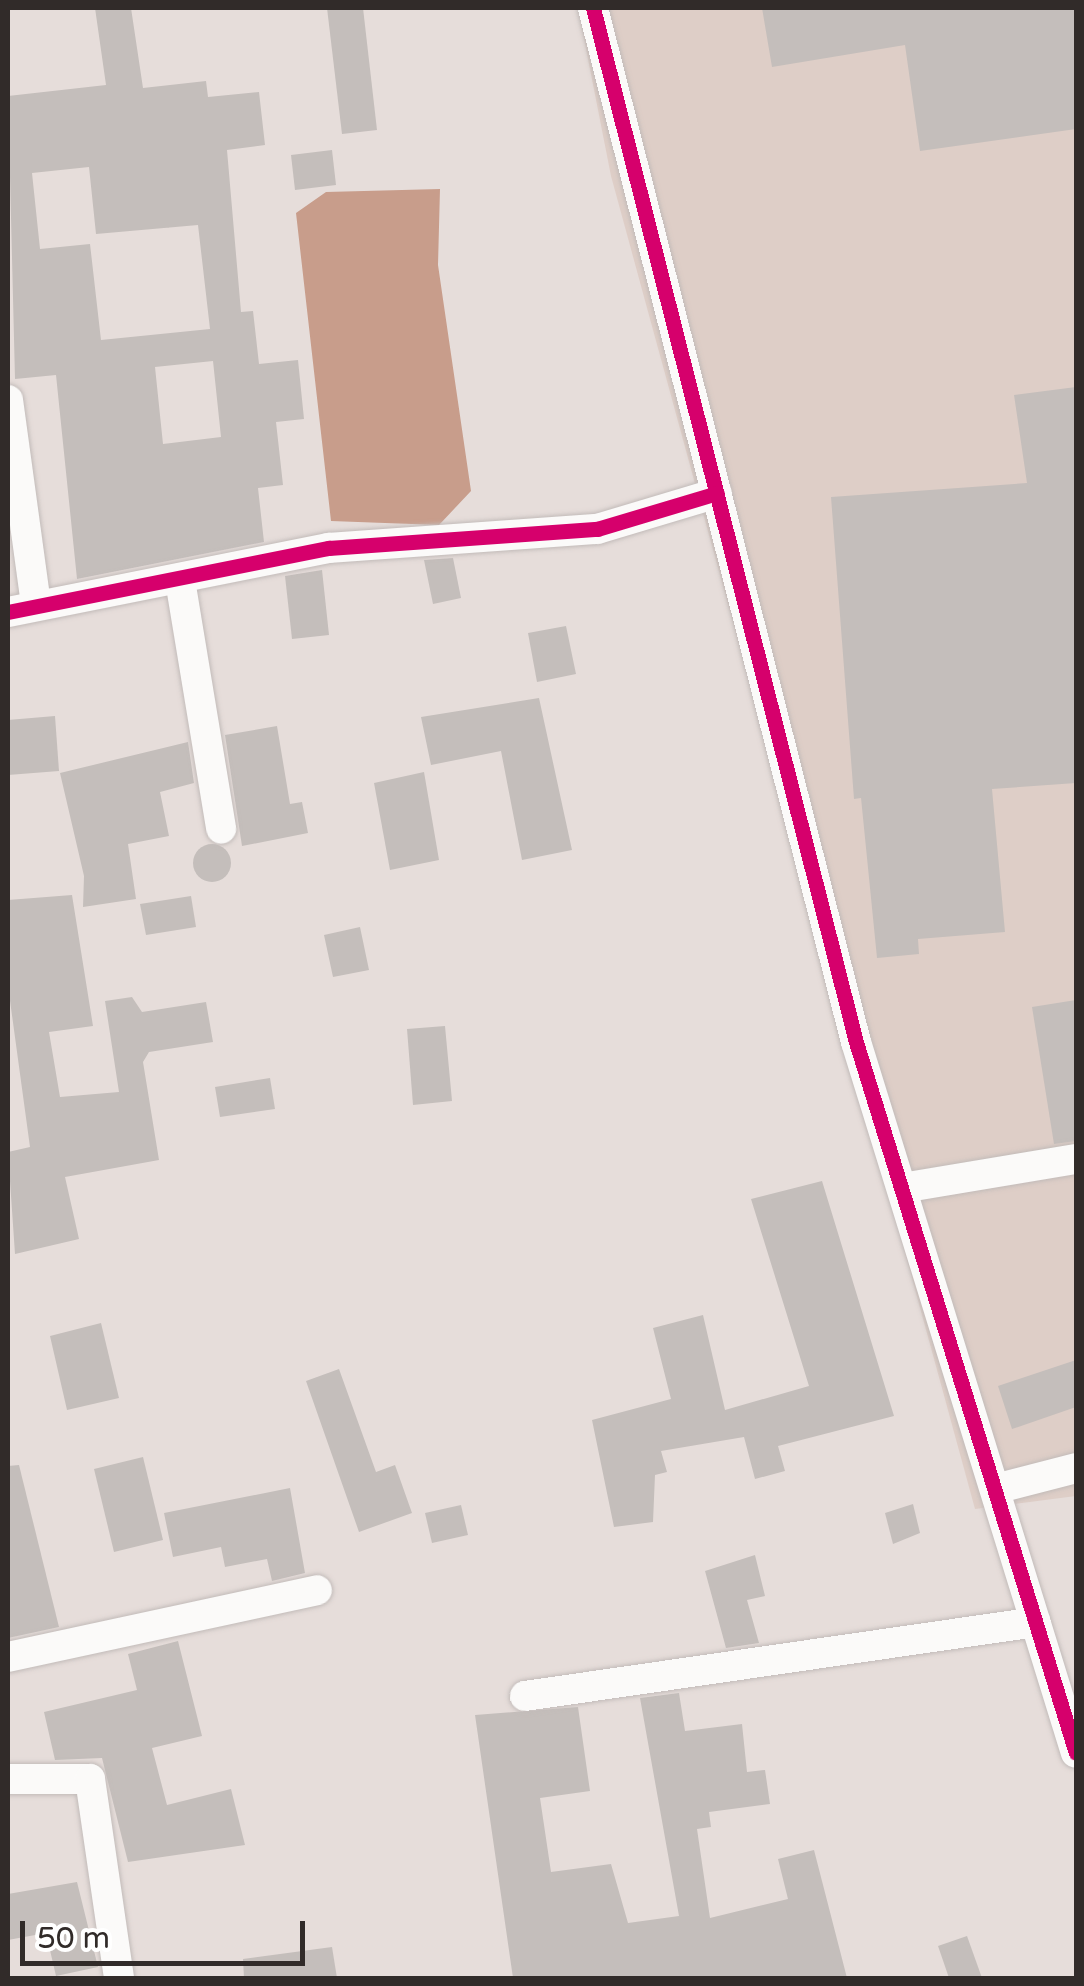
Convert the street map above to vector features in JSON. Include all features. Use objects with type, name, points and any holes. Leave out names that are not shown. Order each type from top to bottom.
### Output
[{"type":"street","points":[[593,8],[856,1042],[1076,1753]]},
{"type":"street","points":[[8,400],[22,608],[329,548],[596,529],[717,493]]},
{"type":"street","points":[[180,580],[220,828]]},
{"type":"street","points":[[902,1188],[1076,1159]]},
{"type":"street","points":[[995,1489],[1076,1468]]},
{"type":"street","points":[[8,1658],[316,1590]]},
{"type":"street","points":[[525,1696],[1036,1622]]},
{"type":"street","points":[[8,1779],[90,1778],[119,1978]]},
{"type":"shaded area","points":[[578,8],[1076,8],[1076,1496],[975,1509],[611,176]]},
{"type":"shaded area","points":[[440,189],[438,265],[471,491],[439,525],[331,521],[296,213],[326,192]]},
{"type":"building","points":[[95,8],[131,8],[143,88],[206,81],[208,97],[259,92],[265,145],[227,150],[241,312],[253,311],[259,364],[298,360],[304,419],[276,422],[283,485],[258,488],[264,542],[77,579],[56,375],[15,379],[8,96],[106,85]],"holes":[[[89,167],[96,234],[198,225],[210,329],[101,340],[90,244],[40,249],[32,173]],[[213,361],[221,437],[163,444],[155,367]]]},
{"type":"building","points":[[327,8],[363,8],[377,130],[342,134]]},
{"type":"building","points":[[762,8],[1076,8],[1076,129],[920,151],[905,45],[772,67]]},
{"type":"building","points":[[332,150],[336,185],[295,190],[291,155]]},
{"type":"building","points":[[1076,387],[1076,783],[992,789],[1005,932],[918,939],[919,954],[877,958],[861,798],[854,799],[831,497],[1027,483],[1014,395]]},
{"type":"building","points":[[453,558],[461,598],[433,604],[424,560]]},
{"type":"building","points":[[322,570],[329,635],[292,639],[285,576]]},
{"type":"building","points":[[566,626],[576,674],[537,682],[528,633]]},
{"type":"building","points":[[539,698],[572,850],[522,860],[501,751],[431,765],[421,717]]},
{"type":"building","points":[[55,716],[59,771],[8,775],[8,720]]},
{"type":"building","points":[[277,726],[290,804],[302,802],[308,833],[242,846],[225,735]]},
{"type":"building","points":[[188,742],[194,783],[160,792],[169,836],[128,844],[136,899],[83,907],[84,876],[60,773]]},
{"type":"building","points":[[424,772],[439,860],[390,870],[374,783]]},
{"type":"building","points":[[212,844],[226,849],[231,863],[226,877],[212,882],[198,877],[193,863],[198,849]]},
{"type":"building","points":[[72,895],[93,1026],[49,1032],[60,1097],[119,1092],[105,1001],[132,997],[142,1012],[206,1002],[213,1042],[149,1052],[143,1062],[159,1160],[65,1177],[79,1239],[15,1254],[8,1152],[30,1147],[8,986],[8,900]]},
{"type":"building","points":[[191,896],[196,927],[146,935],[140,904]]},
{"type":"building","points":[[360,927],[369,970],[333,977],[324,935]]},
{"type":"building","points":[[1076,1000],[1076,1141],[1054,1144],[1032,1007]]},
{"type":"building","points":[[445,1026],[452,1101],[413,1105],[407,1029]]},
{"type":"building","points":[[270,1078],[275,1109],[220,1117],[215,1087]]},
{"type":"building","points":[[822,1181],[894,1416],[778,1446],[785,1471],[755,1479],[744,1437],[661,1451],[667,1472],[655,1475],[653,1522],[614,1527],[592,1420],[671,1399],[653,1328],[703,1315],[725,1410],[809,1386],[751,1199]]},
{"type":"building","points":[[101,1323],[119,1398],[67,1410],[50,1336]]},
{"type":"building","points":[[1076,1360],[1076,1407],[1012,1429],[998,1386]]},
{"type":"building","points":[[339,1369],[376,1472],[395,1465],[412,1513],[359,1532],[306,1381]]},
{"type":"building","points":[[143,1457],[163,1540],[114,1552],[94,1469]]},
{"type":"building","points":[[19,1465],[59,1627],[8,1638],[8,1466]]},
{"type":"building","points":[[290,1488],[305,1573],[272,1581],[267,1559],[225,1567],[221,1547],[173,1557],[164,1513]]},
{"type":"building","points":[[913,1504],[920,1533],[893,1544],[885,1513]]},
{"type":"building","points":[[461,1505],[468,1535],[432,1543],[425,1513]]},
{"type":"building","points":[[755,1555],[765,1596],[747,1600],[759,1643],[726,1648],[705,1571]]},
{"type":"building","points":[[178,1641],[202,1736],[152,1748],[167,1805],[231,1789],[245,1845],[128,1862],[102,1758],[55,1760],[44,1712],[137,1690],[128,1654]]},
{"type":"building","points":[[679,1693],[685,1731],[742,1724],[747,1772],[765,1770],[770,1804],[709,1812],[711,1827],[697,1829],[710,1918],[788,1899],[778,1859],[814,1850],[847,1978],[513,1978],[475,1715],[578,1707],[590,1791],[540,1798],[551,1872],[611,1864],[628,1923],[679,1916],[640,1698]]},
{"type":"building","points":[[77,1882],[98,1967],[56,1976],[46,1933],[8,1940],[8,1894]]},
{"type":"building","points":[[967,1936],[982,1978],[949,1978],[938,1946]]},
{"type":"building","points":[[332,1947],[337,1978],[244,1978],[243,1959]]},
{"type":"cycle path","points":[[593,8],[856,1042],[1076,1753]]},
{"type":"cycle path","points":[[8,612],[329,548],[597,529],[717,493]]}]
